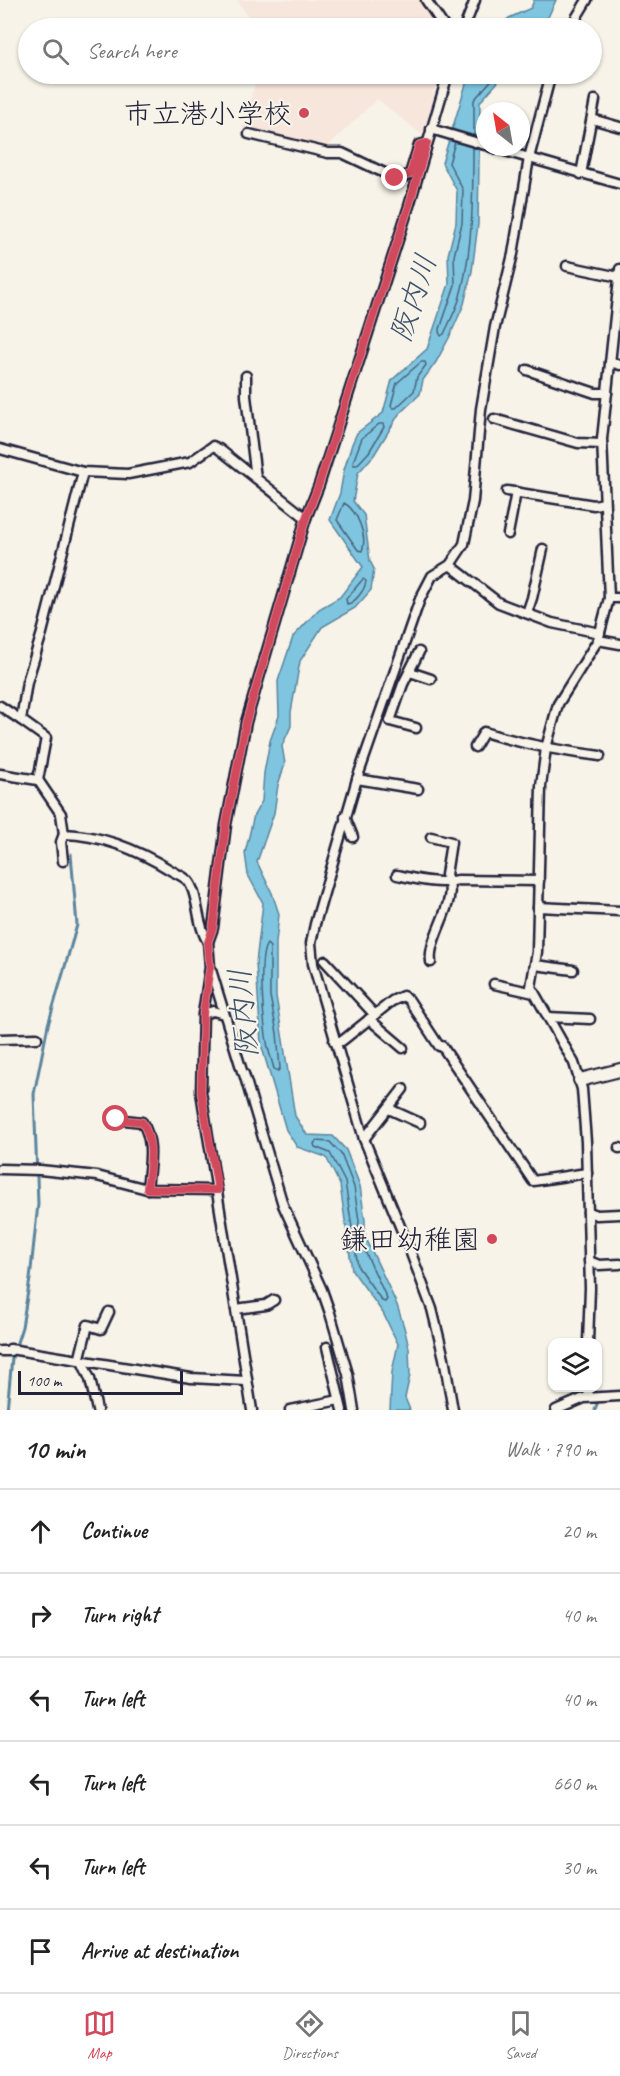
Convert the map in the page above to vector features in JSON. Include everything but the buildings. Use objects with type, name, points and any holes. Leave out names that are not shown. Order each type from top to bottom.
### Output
[{"type":"street","points":[[426,0],[438,18]]},
{"type":"street","points":[[468,18],[475,0]]},
{"type":"street","points":[[576,18],[587,0]]},
{"type":"street","points":[[354,1410],[346,1366],[330,1313],[283,1204],[210,967],[208,942],[213,928],[226,825],[246,722],[306,518],[402,227],[427,143],[434,131],[446,84]]},
{"type":"street","points":[[453,1410],[444,1358],[432,1310],[364,1139],[313,964],[311,943],[357,778],[420,599],[432,576],[450,565],[465,544],[495,327],[513,254],[526,157],[548,84]]},
{"type":"street","points":[[581,174],[595,100]]},
{"type":"street","points":[[592,119],[620,127]]},
{"type":"street","points":[[434,131],[476,143]]},
{"type":"street","points":[[249,134],[328,153],[342,153],[395,178],[410,174],[419,145],[427,143]]},
{"type":"street","points":[[522,156],[620,184]]},
{"type":"street","points":[[567,266],[619,278],[602,444],[609,598],[599,637],[558,704],[546,748],[541,786],[535,965],[531,987],[574,1063],[580,1080],[585,1114],[587,1173],[588,1338]]},
{"type":"street","points":[[610,362],[620,365]]},
{"type":"street","points":[[527,370],[595,393],[606,393]]},
{"type":"street","points":[[246,376],[255,478]]},
{"type":"street","points":[[494,419],[578,443],[602,444]]},
{"type":"street","points":[[0,449],[83,472],[128,474],[190,462],[213,447],[219,449],[306,518]]},
{"type":"street","points":[[21,720],[27,682],[42,633],[83,472]]},
{"type":"street","points":[[508,534],[511,491],[594,505],[604,503]]},
{"type":"street","points":[[527,613],[543,549]]},
{"type":"street","points":[[450,565],[499,603],[552,623],[620,644]]},
{"type":"street","points":[[609,598],[620,598]]},
{"type":"street","points":[[416,728],[390,721],[403,684],[419,652]]},
{"type":"street","points":[[410,672],[431,679]]},
{"type":"street","points":[[393,679],[403,684]]},
{"type":"street","points":[[0,706],[46,738],[38,780],[61,814],[64,834],[61,842],[63,861]]},
{"type":"street","points":[[475,747],[484,732],[515,742],[600,756]]},
{"type":"street","points":[[0,774],[38,780]]},
{"type":"street","points":[[357,778],[418,789]]},
{"type":"street","points":[[345,816],[353,837]]},
{"type":"street","points":[[64,834],[112,842],[156,861],[188,881],[201,932],[208,942]]},
{"type":"street","points":[[431,837],[451,842],[446,875],[450,882],[450,890],[429,953],[431,962]]},
{"type":"street","points":[[397,875],[417,880],[450,882],[458,880],[539,881]]},
{"type":"street","points":[[538,907],[620,911]]},
{"type":"street","points":[[325,962],[372,1017],[403,1048]]},
{"type":"street","points":[[535,965],[573,970]]},
{"type":"street","points":[[210,967],[203,1014],[201,1092],[252,1410]]},
{"type":"street","points":[[494,984],[534,993]]},
{"type":"street","points":[[334,1041],[342,1041],[392,1001],[403,996],[442,1046],[533,1180],[587,1173]]},
{"type":"street","points":[[203,1014],[213,1011],[224,1014]]},
{"type":"street","points":[[548,1017],[590,1019]]},
{"type":"street","points":[[0,1039],[37,1038]]},
{"type":"street","points":[[580,1080],[620,1070]]},
{"type":"street","points":[[364,1139],[403,1089]]},
{"type":"street","points":[[389,1109],[420,1123]]},
{"type":"street","points":[[116,1119],[142,1122],[148,1131],[151,1140],[147,1189]]},
{"type":"street","points":[[0,1169],[37,1169],[97,1176],[147,1189],[218,1190]]},
{"type":"street","points":[[588,1212],[597,1215],[620,1214]]},
{"type":"street","points":[[589,1261],[599,1265],[620,1264]]},
{"type":"street","points":[[236,1309],[266,1305],[274,1300]]},
{"type":"street","points":[[97,1410],[90,1379],[80,1357],[88,1324],[101,1329],[109,1312]]},
{"type":"street","points":[[327,1347],[342,1410]]},
{"type":"street","points":[[6,1350],[20,1350],[191,1378],[246,1381]]},
{"type":"street","points":[[592,1392],[596,1397]]},
{"type":"street","points":[[556,1410],[596,1397],[620,1395]]},
{"type":"street","points":[[290,1410],[339,1400]]},
{"type":"shaded area","name":"市立港小学校","points":[[237,0],[420,0],[432,18],[249,18]]},
{"type":"shaded area","name":"市立港小学校","points":[[255,84],[437,84],[433,93],[436,98],[425,137],[377,99],[326,148],[242,128]]},
{"type":"water","points":[[534,0],[556,0],[548,18],[509,18],[531,8]]},
{"type":"water","name":"阪内川","points":[[466,84],[496,84],[480,102],[476,102],[476,156],[479,156],[478,224],[472,271],[464,304],[449,338],[423,380],[420,394],[399,414],[374,455],[358,473],[353,501],[364,515],[370,561],[374,569],[371,590],[355,608],[322,627],[300,661],[291,712],[291,726],[282,746],[285,764],[278,785],[274,813],[257,862],[279,914],[276,943],[276,996],[295,1116],[307,1135],[333,1136],[346,1150],[360,1186],[365,1236],[397,1305],[404,1327],[409,1348],[410,1375],[405,1398],[410,1410],[390,1410],[392,1372],[398,1344],[383,1313],[352,1270],[340,1185],[326,1157],[297,1147],[286,1130],[261,1044],[256,963],[263,903],[248,875],[245,853],[254,815],[262,801],[270,741],[279,716],[278,681],[293,637],[319,609],[340,597],[363,567],[330,520],[357,433],[383,413],[392,380],[427,349],[449,284],[448,255],[456,223],[457,191],[442,163]]},
{"type":"waterway","points":[[7,1410],[12,1358],[22,1327],[30,1279],[38,1204],[34,1094],[48,1025],[77,925],[71,854]]},
{"type":"waterway","points":[[595,1410],[601,1392]]},
{"type":"place","name":"市立港小学校","points":[[304,113]]},
{"type":"place","name":"鎌田幼稚園","points":[[492,1239]]},
{"type":"route","points":[[116,1119],[142,1122],[148,1131],[151,1140],[147,1189],[218,1190],[201,1092],[203,1014],[210,967],[208,942],[213,928],[226,825],[246,722],[306,518],[409,206],[427,143],[419,145],[410,174],[395,178]]}]
